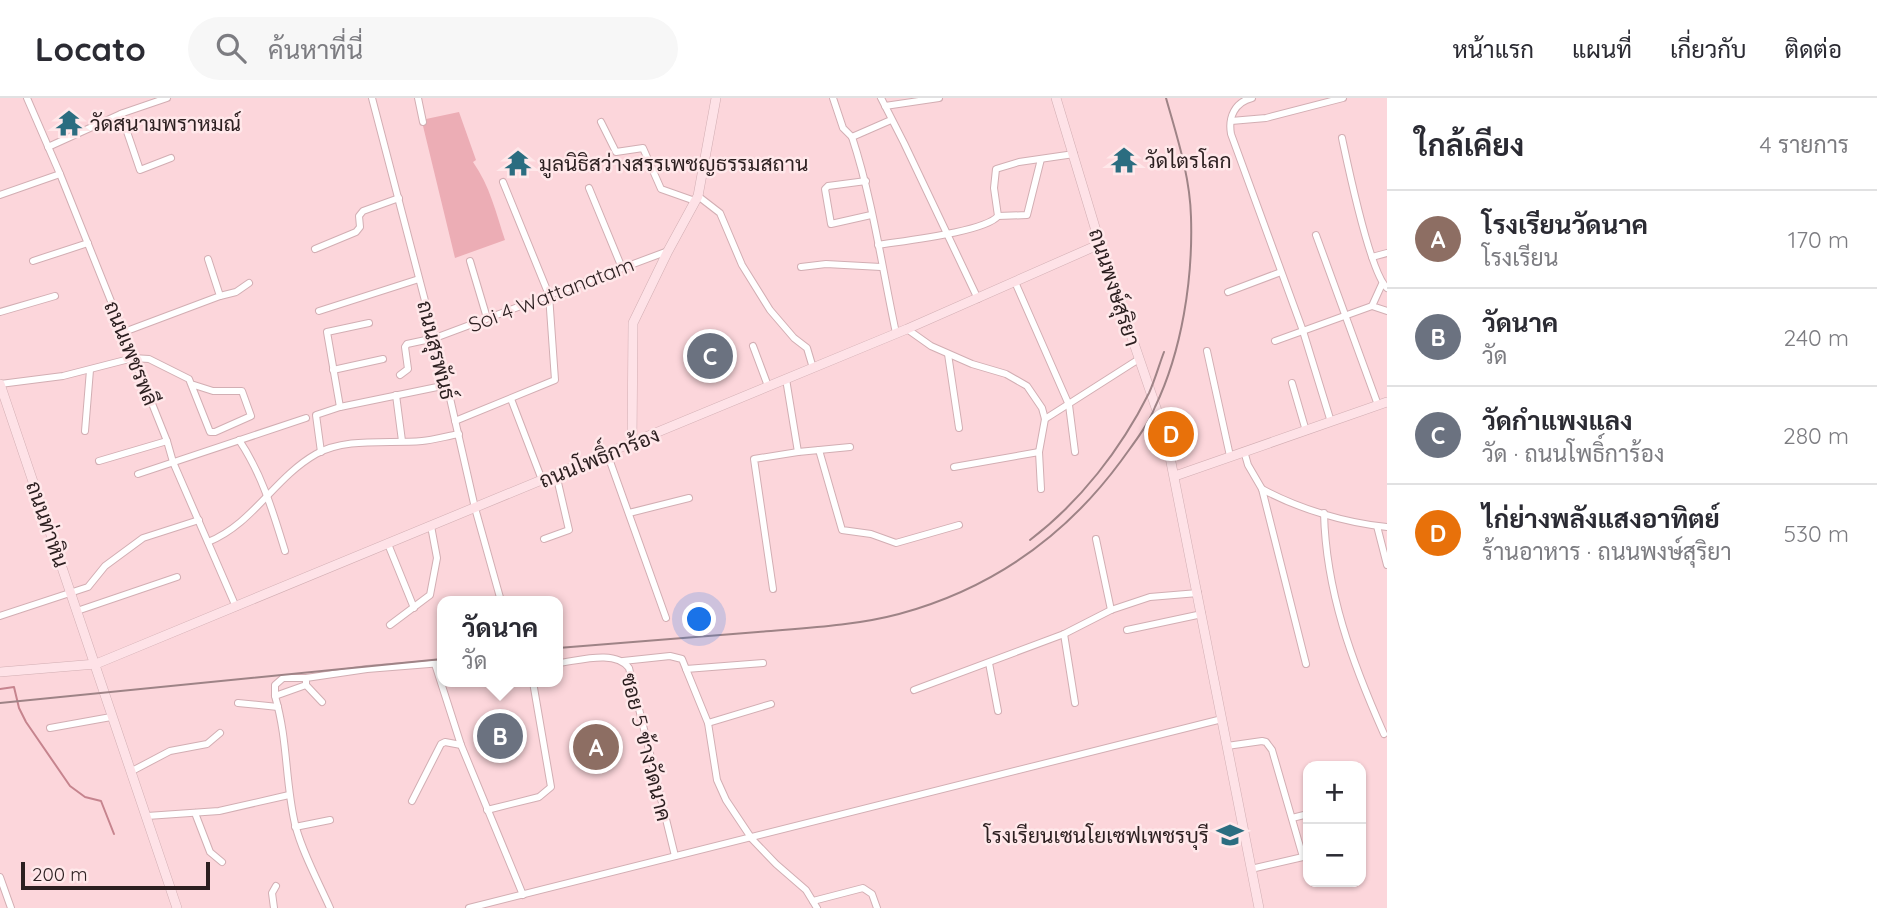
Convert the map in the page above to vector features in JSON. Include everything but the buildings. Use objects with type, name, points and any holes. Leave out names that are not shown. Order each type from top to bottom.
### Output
[{"type":"street","name":"ถนนเพชรพลี","points":[[27,98],[124,332],[173,462],[236,607]]},
{"type":"street","points":[[48,147],[121,114],[167,98]]},
{"type":"street","name":"ถนนสุรพันธ์","points":[[372,98],[500,596]]},
{"type":"street","points":[[418,98],[423,122]]},
{"type":"street","points":[[632,444],[633,323],[697,198],[716,98]]},
{"type":"street","points":[[833,98],[843,128],[852,137],[866,181],[881,267],[897,333]]},
{"type":"street","points":[[881,98],[978,299]]},
{"type":"street","points":[[885,107],[939,98]]},
{"type":"street","name":"ถนนพงษ์สุริยา","points":[[1056,98],[1100,244],[1166,437],[1259,908]]},
{"type":"street","points":[[1252,98],[1240,102],[1231,121],[1231,134],[1303,331],[1331,422]]},
{"type":"street","points":[[1231,121],[1266,118],[1343,98]]},
{"type":"street","points":[[121,114],[140,170],[171,158]]},
{"type":"street","points":[[852,137],[891,120]]},
{"type":"street","points":[[601,122],[616,152],[643,148],[661,189],[697,198],[720,213],[742,265],[770,310],[794,338],[807,348],[813,368]]},
{"type":"street","points":[[1275,341],[1372,306],[1384,286],[1357,206],[1342,138]]},
{"type":"street","points":[[998,215],[994,188],[996,169],[1019,162],[1074,154]]},
{"type":"street","points":[[878,245],[982,225],[998,215],[1027,215],[1041,159]]},
{"type":"street","points":[[0,195],[60,174]]},
{"type":"street","points":[[866,181],[828,186],[825,189],[831,224],[871,215]]},
{"type":"street","points":[[455,421],[555,380],[549,295],[503,182]]},
{"type":"street","points":[[589,188],[622,268]]},
{"type":"street","points":[[315,249],[358,230],[361,225],[359,216],[363,211],[399,198]]},
{"type":"street","points":[[1175,476],[1382,403],[1345,316],[1316,235]]},
{"type":"street","points":[[33,261],[88,243]]},
{"type":"street","name":"ถนนโพธิ์การ้อง","points":[[0,672],[96,664],[907,330],[1100,244]]},
{"type":"street","name":"Soi 4 Wattanatam","points":[[400,375],[408,369],[405,346],[435,338],[668,251]]},
{"type":"street","points":[[1372,257],[1387,253]]},
{"type":"street","points":[[208,259],[220,296]]},
{"type":"street","points":[[470,261],[487,318]]},
{"type":"street","points":[[801,267],[827,264],[881,267]]},
{"type":"street","points":[[1228,292],[1282,272]]},
{"type":"street","points":[[319,311],[419,279]]},
{"type":"street","points":[[1015,282],[1069,405],[1075,452]]},
{"type":"street","points":[[124,332],[236,292],[249,283]]},
{"type":"street","points":[[0,312],[55,296]]},
{"type":"street","points":[[1372,306],[1387,311]]},
{"type":"street","points":[[340,407],[327,332],[369,323]]},
{"type":"street","points":[[907,330],[948,354],[1006,374],[1027,386],[1042,408],[1045,419],[1039,452],[1041,489]]},
{"type":"street","points":[[753,346],[768,386]]},
{"type":"street","points":[[1207,351],[1230,456]]},
{"type":"street","points":[[948,354],[959,428]]},
{"type":"street","points":[[0,384],[63,376],[133,358],[153,361],[168,371],[184,376],[191,384],[210,432],[251,416],[242,391],[213,391],[191,384]]},
{"type":"street","points":[[333,370],[383,359]]},
{"type":"street","points":[[1045,419],[1139,359]]},
{"type":"street","points":[[85,431],[90,370]]},
{"type":"street","points":[[786,379],[798,452]]},
{"type":"street","points":[[1292,383],[1306,431]]},
{"type":"street","name":"ถนนท่าหิน","points":[[0,384],[4,406],[96,664],[111,717],[132,771],[177,908]]},
{"type":"street","points":[[321,452],[316,415],[340,407],[447,385]]},
{"type":"street","points":[[396,395],[402,441]]},
{"type":"street","points":[[510,399],[542,480]]},
{"type":"street","points":[[138,474],[306,418]]},
{"type":"street","points":[[208,542],[225,535],[242,523],[289,473],[321,452],[350,444],[422,441],[459,434]]},
{"type":"street","points":[[239,440],[252,458],[268,496],[285,551]]},
{"type":"street","points":[[99,461],[167,441]]},
{"type":"street","points":[[773,589],[754,459],[850,446]]},
{"type":"street","points":[[820,450],[842,530],[871,534],[896,543],[959,525]]},
{"type":"street","points":[[1244,451],[1248,465],[1262,489],[1306,664]]},
{"type":"street","points":[[954,467],[1039,452]]},
{"type":"street","points":[[607,453],[666,618]]},
{"type":"street","points":[[544,539],[569,530],[556,474]]},
{"type":"street","points":[[1262,489],[1284,500],[1324,513],[1387,527]]},
{"type":"street","points":[[629,513],[689,498]]},
{"type":"street","points":[[1324,513],[1325,550],[1338,614],[1356,669],[1384,734]]},
{"type":"street","points":[[0,616],[88,587],[105,566],[143,538],[200,520]]},
{"type":"street","points":[[390,625],[428,599],[432,590],[438,558],[431,526]]},
{"type":"street","points":[[1377,526],[1387,565]]},
{"type":"street","points":[[1096,539],[1111,610]]},
{"type":"street","points":[[388,544],[414,608]]},
{"type":"street","points":[[77,611],[177,577]]},
{"type":"street","points":[[915,691],[1064,634],[1111,610],[1150,597],[1198,593]]},
{"type":"street","points":[[1127,630],[1202,614]]},
{"type":"street","points":[[1064,634],[1074,703]]},
{"type":"street","points":[[623,661],[670,656],[682,659],[708,723],[717,779],[726,800],[751,837],[776,864],[796,880],[817,908]]},
{"type":"street","name":"ซอย 5 ข้างวัดนาค","points":[[563,662],[606,658],[623,661],[629,668],[675,856]]},
{"type":"street","points":[[686,669],[763,663]]},
{"type":"street","points":[[989,663],[998,711]]},
{"type":"street","points":[[275,696],[306,682],[366,669],[437,664]]},
{"type":"street","points":[[322,702],[306,682],[279,680],[275,685],[286,747],[289,795],[295,827],[330,908]]},
{"type":"street","points":[[445,687],[461,745],[523,895]]},
{"type":"street","points":[[487,810],[543,796],[551,787],[534,687]]},
{"type":"street","points":[[238,703],[278,706]]},
{"type":"street","points":[[708,723],[771,704]]},
{"type":"street","points":[[50,728],[111,717]]},
{"type":"street","points":[[469,908],[1222,719]]},
{"type":"street","points":[[132,771],[170,751],[204,745],[220,733]]},
{"type":"street","points":[[1227,746],[1262,741],[1272,750],[1303,857],[1251,869]]},
{"type":"street","points":[[412,801],[441,744],[444,742],[461,745]]},
{"type":"street","points":[[147,816],[219,811],[289,795]]},
{"type":"street","points":[[195,813],[211,852],[222,862]]},
{"type":"street","points":[[1292,818],[1303,815]]},
{"type":"street","points":[[295,827],[330,820]]},
{"type":"street","points":[[0,877],[11,908]]},
{"type":"street","points":[[274,908],[272,892],[276,886]]},
{"type":"street","points":[[813,901],[863,888],[872,894],[877,908]]},
{"type":"shaded area","points":[[459,112],[476,160],[473,162],[488,190],[505,240],[455,258],[423,126],[426,119]]},
{"type":"waterway","points":[[0,689],[14,687],[26,722],[70,786],[85,797],[101,801],[114,834]]},
{"type":"railway","points":[[563,648],[829,626],[899,614],[933,603],[995,575],[1024,557],[1076,513],[1140,435],[1164,385],[1179,339],[1188,290],[1191,217],[1186,172],[1166,98]]},
{"type":"railway","points":[[1030,540],[1066,509],[1112,454],[1149,393],[1164,352]]},
{"type":"railway","points":[[0,703],[437,659]]},
{"type":"place","name":"วัดสนามพราหมณ์","points":[[69,123]]},
{"type":"place","name":"วัดไตรโลก","points":[[1124,160]]},
{"type":"place","name":"มูลนิธิสว่างสรรเพชญธรรมสถาน","points":[[518,163]]},
{"type":"place","name":"วัดกำแพงแลง","points":[[710,356]]},
{"type":"place","name":"ไก่ย่างพลังแสงอาทิตย์","points":[[1171,434]]},
{"type":"place","name":"วัดนาค","points":[[500,736]]},
{"type":"place","name":"โรงเรียนวัดนาค","points":[[596,747]]},
{"type":"place","name":"โรงเรียนเซนโยเซฟเพชรบุรี","points":[[1230,835]]}]
